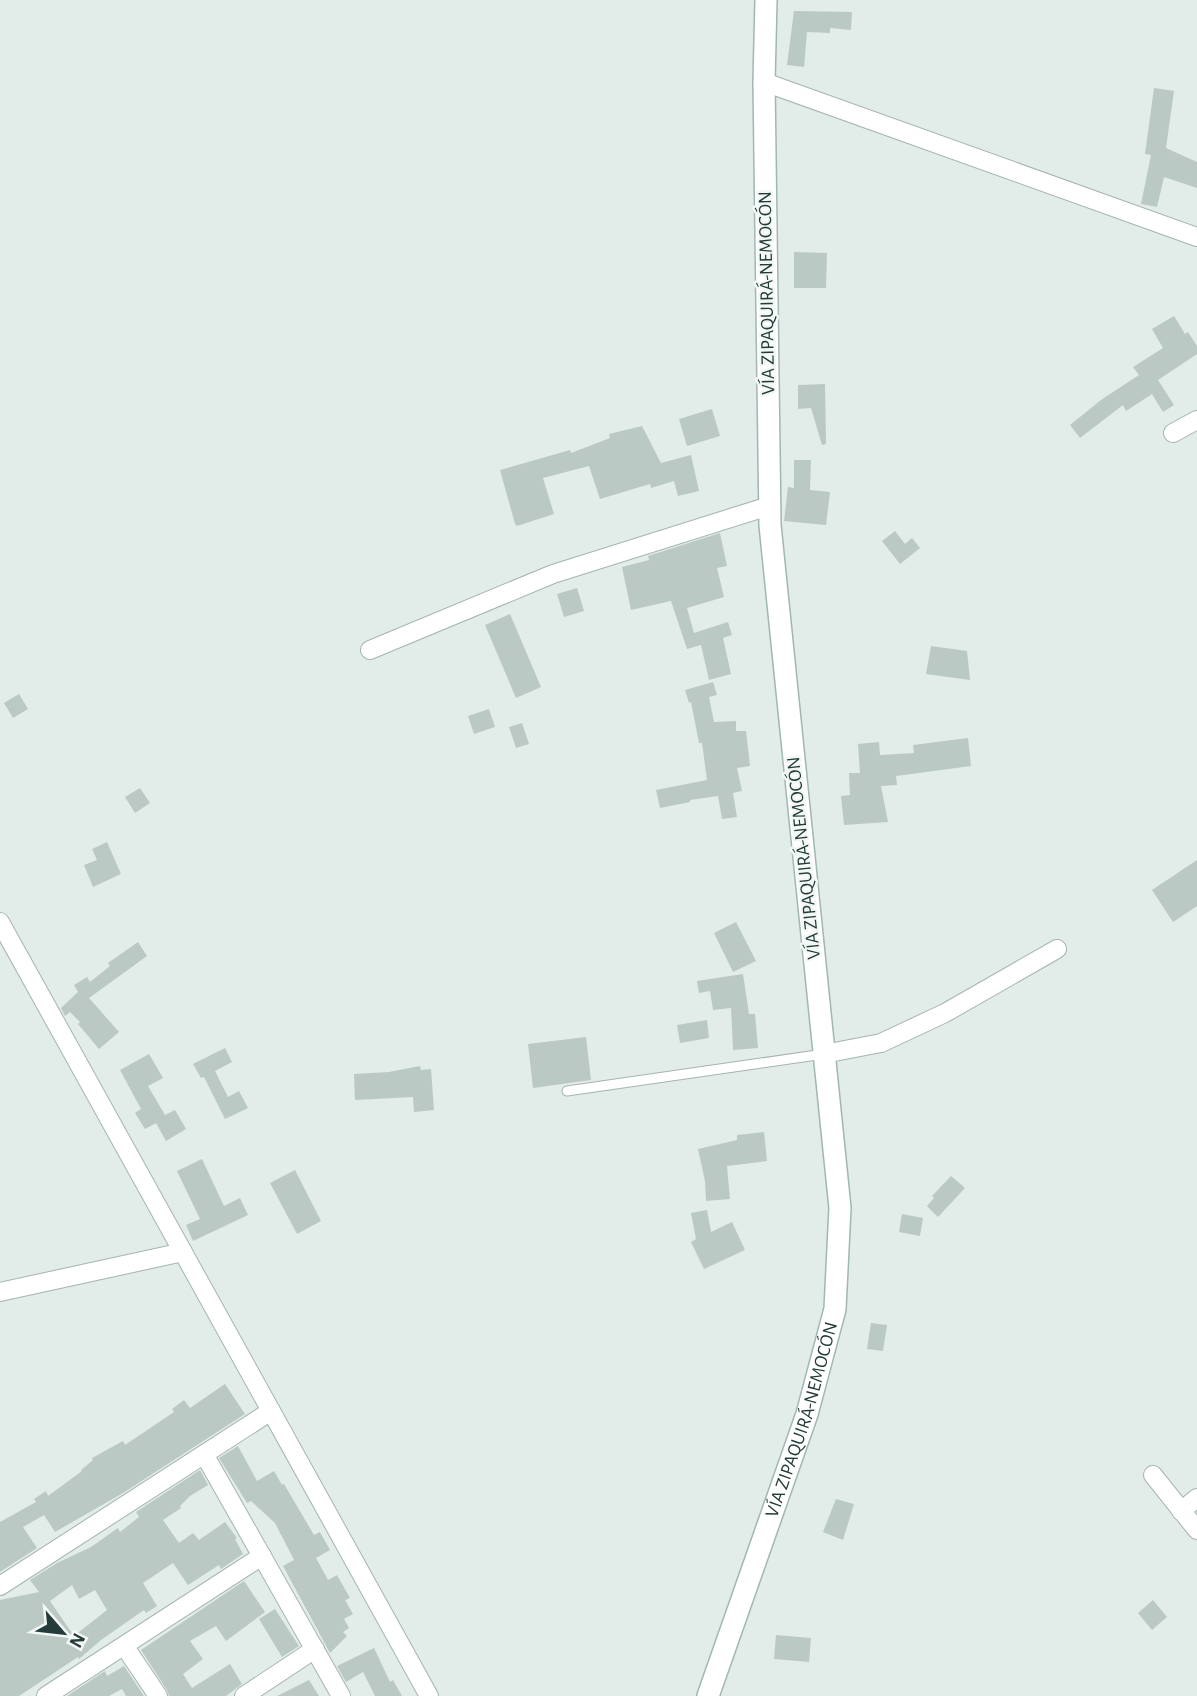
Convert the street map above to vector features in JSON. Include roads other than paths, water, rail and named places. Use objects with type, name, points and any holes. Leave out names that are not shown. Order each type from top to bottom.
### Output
[{"type":"main road","name":"VÍA ZIPAQUIRÁ-NEMOCÓN","points":[[708,1696],[807,1414],[835,1309],[840,1208],[769,506],[764,82],[766,0]]},
{"type":"street","points":[[764,82],[1197,237]]},
{"type":"street","points":[[1173,433],[1197,420]]},
{"type":"street","points":[[370,650],[553,574],[769,506]]},
{"type":"street","points":[[0,922],[429,1696]]},
{"type":"street","points":[[824,1054],[881,1043],[945,1013],[1057,949]]},
{"type":"street","points":[[0,1292],[183,1252]]},
{"type":"street","points":[[0,1586],[271,1411]]},
{"type":"street","points":[[204,1454],[341,1696]]},
{"type":"street","points":[[1153,1475],[1197,1530]]},
{"type":"street","points":[[1181,1511],[1197,1498]]},
{"type":"street","points":[[47,1696],[262,1556]]},
{"type":"street","points":[[125,1647],[158,1696]]},
{"type":"street","points":[[244,1696],[314,1649]]},
{"type":"lane","points":[[567,1091],[824,1054]]}]
